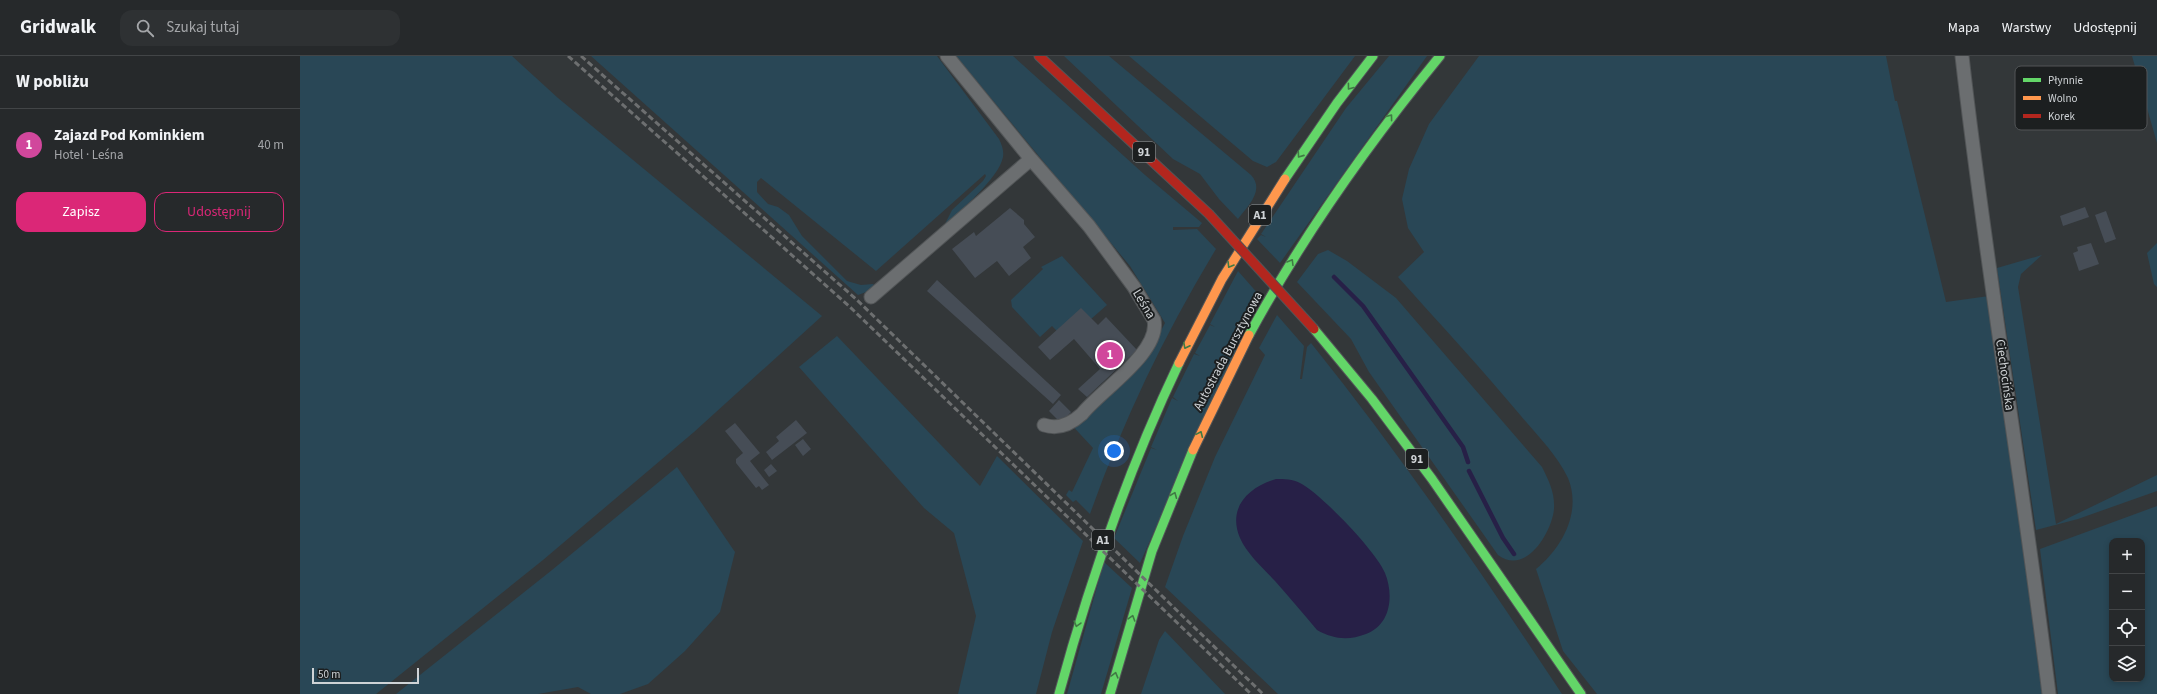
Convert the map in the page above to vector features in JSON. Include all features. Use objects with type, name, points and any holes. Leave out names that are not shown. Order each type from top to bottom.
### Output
[{"type":"main road","name":"91","points":[[1039,56],[1209,214],[1314,328],[1372,399],[1432,479],[1581,694]]},
{"type":"main road","name":"A1","points":[[1059,694],[1091,575],[1109,524],[1144,437],[1185,348],[1227,270],[1264,209],[1322,123],[1373,56]]},
{"type":"main road","name":"Autostrada Bursztynowa","points":[[1110,694],[1152,552],[1188,460],[1215,402],[1257,320],[1312,227],[1371,142],[1440,56]]},
{"type":"street","name":"Leśna","points":[[947,56],[1030,159],[1093,232],[1152,314],[1155,326],[1148,344],[1138,359],[1074,422],[1054,428],[1044,425]]},
{"type":"street","name":"Ciechocińska","points":[[1962,56],[1987,255],[2030,539],[2048,694]]},
{"type":"street","points":[[871,297],[1030,159]]},
{"type":"shaded area","points":[[300,56],[512,56],[558,98],[822,316],[694,432],[543,560],[376,694],[300,694]]},
{"type":"shaded area","points":[[591,56],[937,56],[999,139],[1003,157],[1000,165],[987,184],[944,226],[952,210],[983,181],[986,176],[985,174],[876,271],[761,178],[757,182],[757,192],[768,204],[778,207],[789,215],[802,236],[847,281],[861,285],[873,284],[877,288],[858,295]]},
{"type":"shaded area","points":[[956,56],[1013,56],[1145,175],[1202,223],[1199,227],[1173,227],[1173,230],[1197,229],[1216,249],[1179,313],[1146,378],[1116,445],[1090,514],[1076,500],[1073,502],[1066,495],[1069,490],[1072,492],[1093,448],[1068,421],[1150,352],[1165,323],[1130,266]]},
{"type":"shaded area","points":[[1064,56],[1109,56],[1251,175],[1255,181],[1256,192],[1254,198],[1238,219],[1219,199],[1200,174],[1173,159]]},
{"type":"shaded area","points":[[1129,56],[1355,56],[1276,162],[1267,167],[1253,161]]},
{"type":"shaded area","points":[[1389,56],[1427,56],[1280,263],[1257,239],[1261,235],[1266,237],[1261,234],[1346,108]]},
{"type":"shaded area","points":[[1479,56],[1886,56],[1895,101],[1897,101],[1946,302],[1996,295],[2044,694],[1597,694],[1563,651],[1536,569],[1554,551],[1567,528],[1573,504],[1572,491],[1568,478],[1553,453],[1398,277],[1424,252],[1408,228],[1402,199],[1409,169],[1429,124]]},
{"type":"shaded area","points":[[2132,56],[2157,56],[2157,143],[2147,108],[2147,66],[2135,66]]},
{"type":"shaded area","points":[[2157,243],[2157,287],[2154,284],[2147,253]]},
{"type":"shaded area","points":[[1328,250],[1347,261],[1396,298],[1542,467],[1552,492],[1554,509],[1548,529],[1543,539],[1527,556],[1518,560],[1508,560],[1498,555],[1369,372],[1351,339],[1297,282],[1318,254]]},
{"type":"shaded area","points":[[2042,255],[2021,274],[2018,287],[2056,524],[2157,475],[2157,491],[2078,519],[2036,530],[1997,268]]},
{"type":"shaded area","points":[[1062,256],[1107,305],[1091,319],[1057,331],[1052,326],[1040,337],[1012,307],[1011,300],[1043,269],[1041,267]]},
{"type":"shaded area","points":[[1238,271],[1260,296],[1140,563],[1114,538],[1151,448],[1157,450],[1151,447],[1172,398],[1178,401],[1173,397],[1194,354],[1200,356],[1195,353],[1210,325],[1215,327],[1210,324]]},
{"type":"shaded area","points":[[1277,315],[1304,346],[1300,379],[1302,379],[1307,347],[1311,343],[1377,428],[1440,515],[1562,694],[1278,694],[1165,587],[1183,536],[1215,457],[1265,355],[1259,348]]},
{"type":"shaded area","points":[[837,336],[980,486],[997,456],[1083,541],[1052,632],[1036,694],[958,694],[976,616],[954,533],[924,508],[799,367]]},
{"type":"shaded area","points":[[677,467],[735,552],[720,612],[685,651],[648,684],[620,694],[591,694],[578,687],[538,694],[396,694],[552,570]]},
{"type":"shaded area","points":[[1276,479],[1294,481],[1309,489],[1347,524],[1380,563],[1388,582],[1390,600],[1385,617],[1381,624],[1374,630],[1353,638],[1341,638],[1317,630],[1256,561],[1243,544],[1237,527],[1236,517],[1243,500],[1257,487]]},
{"type":"shaded area","points":[[2157,506],[2157,694],[2058,694],[2040,549]]},
{"type":"shaded area","points":[[1104,562],[1132,588],[1101,694],[1067,694]]},
{"type":"shaded area","points":[[1165,631],[1225,694],[1141,694],[1159,640]]},
{"type":"building","points":[[2085,207],[2089,217],[2063,226],[2060,216]]},
{"type":"building","points":[[1010,208],[1024,220],[1024,224],[1035,237],[1023,247],[1031,258],[1009,276],[997,261],[975,278],[952,249],[974,232],[976,236]]},
{"type":"building","points":[[2106,211],[2116,239],[2105,243],[2095,215]]},
{"type":"building","points":[[2091,243],[2099,264],[2079,271],[2073,253],[2078,251],[2077,247]]},
{"type":"building","points":[[937,280],[1061,395],[1053,404],[927,291]]},
{"type":"building","points":[[1081,308],[1098,325],[1106,317],[1137,350],[1087,397],[1078,389],[1100,369],[1074,339],[1050,360],[1038,347]]},
{"type":"building","points":[[1059,400],[1071,412],[1061,423],[1049,411]]},
{"type":"building","points":[[796,420],[807,433],[772,460],[766,452],[779,441],[776,437]]},
{"type":"building","points":[[735,423],[760,453],[750,461],[769,485],[762,490],[759,486],[756,488],[736,463],[736,459],[743,453],[725,431]]},
{"type":"building","points":[[803,439],[811,449],[803,456],[795,445]]},
{"type":"building","points":[[771,464],[777,471],[769,477],[764,470]]},
{"type":"waterway","points":[[1334,277],[1363,306],[1463,447],[1468,462]]},
{"type":"waterway","points":[[1469,471],[1503,538],[1514,554]]},
{"type":"railway","points":[[568,56],[849,306],[1251,694]]},
{"type":"railway","points":[[581,56],[857,300],[1263,694]]},
{"type":"traffic: fast","points":[[1285,179],[1337,103],[1373,56]]},
{"type":"traffic: fast","points":[[1249,335],[1314,226],[1387,123],[1440,56]]},
{"type":"traffic: fast","points":[[1314,329],[1372,399],[1432,479],[1581,694]]},
{"type":"traffic: fast","points":[[1059,694],[1097,567],[1143,444],[1179,363]]},
{"type":"traffic: fast","points":[[1110,694],[1152,551],[1193,450]]},
{"type":"traffic: slow","points":[[1179,363],[1222,279],[1285,179]]},
{"type":"traffic: slow","points":[[1193,450],[1249,335]]},
{"type":"traffic: jam","points":[[1039,56],[1209,214]]},
{"type":"traffic: jam","points":[[1209,214],[1314,329]]},
{"type":"place","name":"Zajazd Pod Kominkiem","points":[[1110,355]]}]
